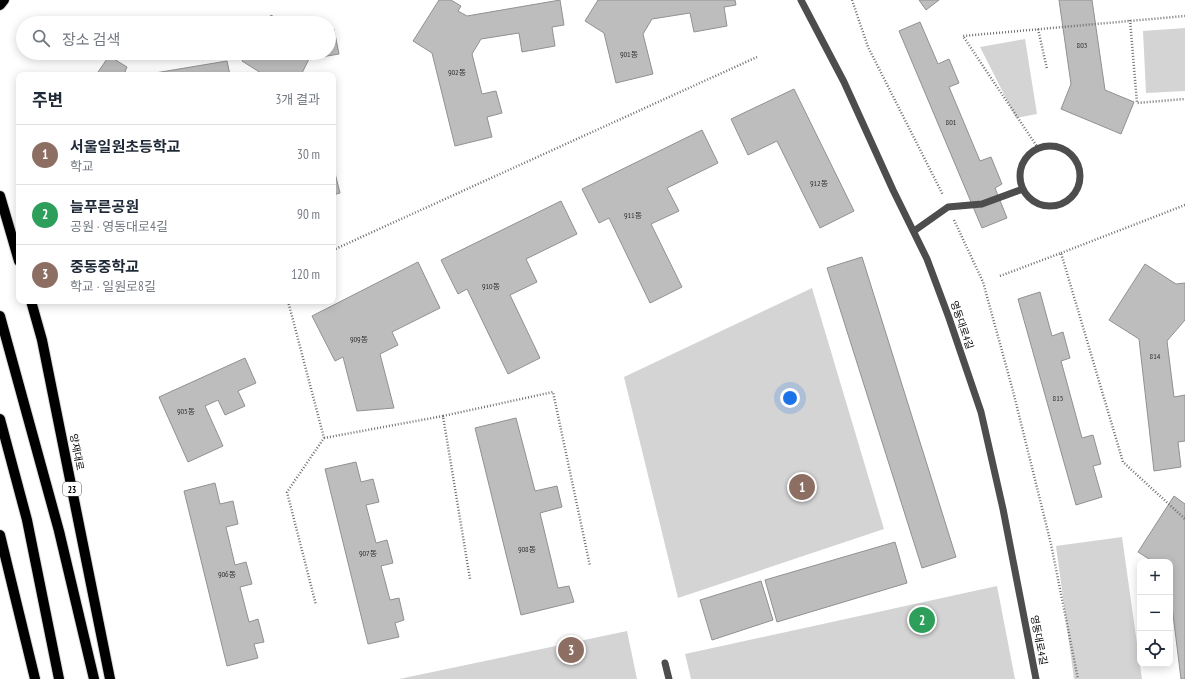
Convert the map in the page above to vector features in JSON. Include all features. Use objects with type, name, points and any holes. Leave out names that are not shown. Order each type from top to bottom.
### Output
[{"type":"main road","points":[[0,5],[4,0]]},
{"type":"main road","points":[[0,196],[16,252]]},
{"type":"main road","name":"양재대로","points":[[31,304],[42,340],[110,679]]},
{"type":"main road","points":[[0,316],[59,531],[94,679]]},
{"type":"main road","points":[[0,419],[27,520],[59,679]]},
{"type":"main road","points":[[0,535],[35,679]]},
{"type":"street","name":"영동대로4길","points":[[801,0],[844,82],[928,260],[981,412],[1003,509],[1036,679]]},
{"type":"street","points":[[1058,146],[1067,150],[1079,166],[1081,176],[1079,186],[1074,195],[1066,202],[1057,206],[1047,206],[1038,203],[1029,198],[1023,189],[1021,170],[1024,161],[1038,148],[1058,146]]},
{"type":"street","points":[[914,231],[948,207],[982,204],[1023,189]]},
{"type":"street","points":[[665,663],[669,679]]},
{"type":"path","points":[[852,0],[868,47],[948,207],[983,282],[1015,399],[1051,544],[1078,679]]},
{"type":"path","points":[[1038,148],[963,36],[1185,16]]},
{"type":"path","points":[[1130,20],[1137,103],[1185,99]]},
{"type":"path","points":[[1038,29],[1047,69]]},
{"type":"path","points":[[336,249],[757,57]]},
{"type":"path","points":[[1000,276],[1185,205]]},
{"type":"path","points":[[1061,253],[1123,462],[1185,519]]},
{"type":"path","points":[[289,304],[324,438]]},
{"type":"path","points":[[316,605],[287,492],[324,438],[443,416],[553,392],[590,566]]},
{"type":"path","points":[[443,416],[470,579]]},
{"type":"shaded area","points":[[1185,28],[1185,91],[1146,93],[1143,31]]},
{"type":"shaded area","points":[[1025,39],[1037,114],[1016,118],[980,47]]},
{"type":"shaded area","points":[[812,288],[884,529],[678,598],[624,377]]},
{"type":"shaded area","points":[[1122,537],[1137,644],[1137,667],[1140,667],[1142,679],[1074,679],[1056,546]]},
{"type":"shaded area","points":[[997,586],[1015,679],[691,679],[685,654]]},
{"type":"shaded area","points":[[627,631],[637,679],[399,679]]},
{"type":"building","points":[[439,0],[451,0],[461,6],[458,11],[467,16],[560,0],[564,25],[552,27],[555,46],[522,52],[519,33],[481,39],[472,54],[482,94],[496,91],[502,113],[487,117],[492,137],[455,146],[432,53],[413,41]]},
{"type":"building","points":[[598,0],[735,0],[736,5],[724,7],[727,26],[694,32],[690,13],[652,19],[643,34],[653,74],[616,83],[604,33],[585,21]]},
{"type":"building","points":[[919,0],[939,0],[926,10]]},
{"type":"building","points":[[1059,0],[1092,0],[1105,90],[1134,102],[1121,134],[1061,109],[1071,84]]},
{"type":"building","points":[[920,22],[938,64],[949,59],[959,83],[949,87],[980,161],[991,157],[1002,184],[995,188],[1007,218],[982,228],[899,31]]},
{"type":"building","points":[[336,39],[339,54],[336,54]]},
{"type":"building","points":[[106,60],[116,60],[127,67],[125,72],[98,72]]},
{"type":"building","points":[[308,60],[302,72],[259,72],[242,61]]},
{"type":"building","points":[[227,61],[229,72],[161,72]]},
{"type":"building","points":[[794,89],[854,211],[820,228],[777,141],[748,155],[731,119]]},
{"type":"building","points":[[702,130],[718,163],[667,188],[679,211],[651,224],[682,287],[650,303],[609,218],[599,223],[582,189]]},
{"type":"building","points":[[336,177],[340,193],[336,194]]},
{"type":"building","points":[[561,201],[577,234],[526,259],[537,282],[510,295],[540,358],[508,374],[467,289],[458,294],[441,260]]},
{"type":"building","points":[[862,257],[956,557],[922,568],[827,268]]},
{"type":"building","points":[[418,262],[440,308],[392,332],[398,345],[380,354],[394,408],[357,411],[343,357],[335,361],[312,316]]},
{"type":"building","points":[[1145,264],[1176,284],[1185,283],[1185,320],[1167,341],[1174,397],[1185,395],[1185,441],[1178,442],[1181,467],[1154,471],[1139,339],[1109,320]]},
{"type":"building","points":[[1040,292],[1052,336],[1063,332],[1070,358],[1061,361],[1082,438],[1093,435],[1101,464],[1093,466],[1102,497],[1076,505],[1018,299]]},
{"type":"building","points":[[245,358],[256,383],[238,391],[245,406],[225,415],[218,400],[205,406],[223,446],[188,462],[159,397]]},
{"type":"building","points":[[516,418],[535,491],[557,486],[562,507],[540,513],[558,588],[569,586],[574,602],[521,615],[475,428]]},
{"type":"building","points":[[356,462],[361,482],[373,479],[379,502],[366,505],[376,543],[387,540],[393,563],[381,566],[390,600],[399,598],[404,620],[395,623],[399,637],[368,644],[325,469]]},
{"type":"building","points":[[215,483],[220,504],[233,501],[238,524],[226,527],[235,565],[246,562],[252,584],[240,587],[249,622],[258,619],[264,642],[254,644],[258,658],[227,666],[184,491]]},
{"type":"building","points":[[1174,496],[1185,504],[1185,679],[1181,679],[1173,614],[1173,559],[1149,559],[1138,552]]},
{"type":"building","points":[[895,542],[907,583],[777,622],[765,580]]},
{"type":"building","points":[[761,581],[773,620],[712,640],[700,600]]},
{"type":"place","name":"서울일원초등학교","points":[[802,487]]},
{"type":"place","name":"늘푸른공원","points":[[922,620]]},
{"type":"place","name":"중동중학교","points":[[571,650]]}]
